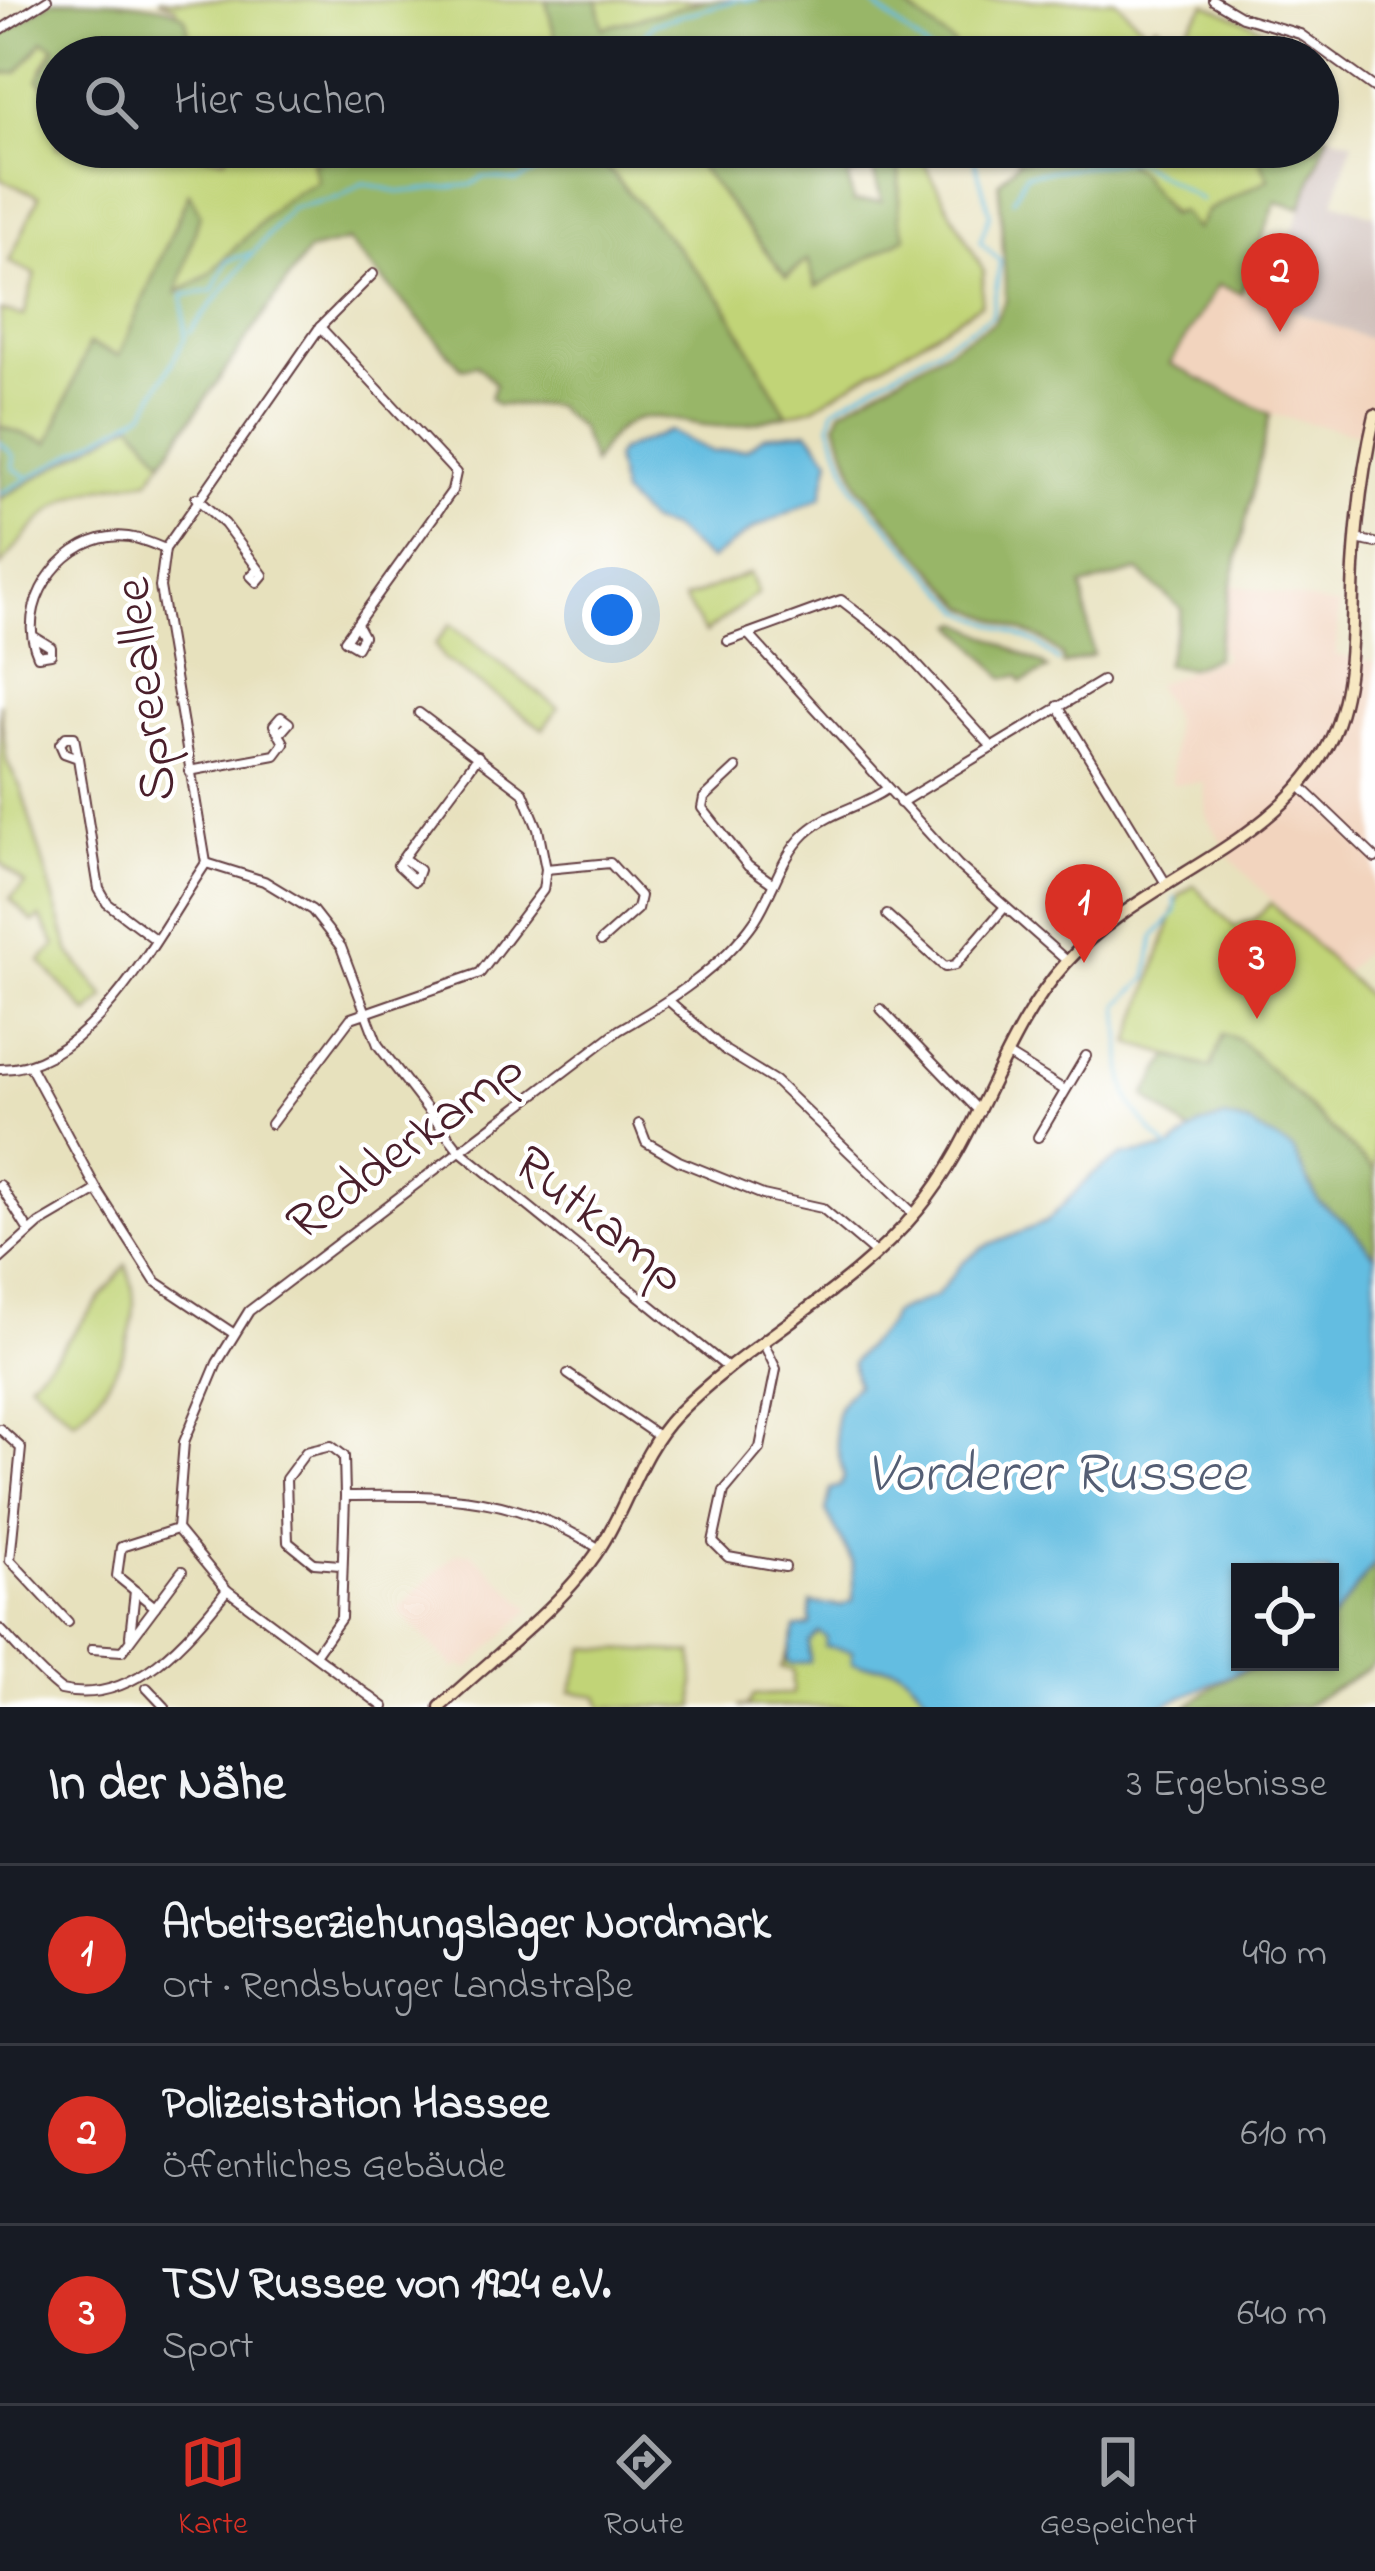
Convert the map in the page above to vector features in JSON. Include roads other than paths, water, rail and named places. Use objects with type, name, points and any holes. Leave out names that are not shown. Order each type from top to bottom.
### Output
[{"type":"street","points":[[0,30],[46,0]]},
{"type":"street","points":[[1213,0],[1242,17],[1303,36]]},
{"type":"street","points":[[1339,62],[1375,88]]},
{"type":"street","name":"Spreeallee","points":[[31,1068],[55,1056],[104,1010],[206,863],[160,587],[164,548],[320,327],[344,298],[374,274]]},
{"type":"street","points":[[320,327],[457,473],[452,490],[357,625]]},
{"type":"street","points":[[440,1707],[574,1582],[600,1549],[658,1436],[729,1370],[915,1215],[963,1148],[1006,1054],[1067,961],[1165,882],[1258,823],[1300,786],[1326,750],[1340,714],[1356,539],[1375,415]]},
{"type":"street","points":[[196,498],[226,524],[257,570]]},
{"type":"street","points":[[33,636],[33,606],[65,556],[79,546],[133,536],[164,548]]},
{"type":"street","points":[[1356,539],[1375,543]]},
{"type":"street","points":[[728,641],[841,600],[898,644],[992,747]]},
{"type":"street","points":[[749,634],[900,803],[1004,908],[1067,961]]},
{"type":"street","points":[[900,803],[1102,681]]},
{"type":"street","points":[[1058,706],[1165,882]]},
{"type":"street","points":[[271,1124],[344,1024],[367,1010],[480,973],[538,898],[546,869],[527,798],[419,712]]},
{"type":"street","points":[[189,771],[275,755],[284,743],[283,731]]},
{"type":"street","points":[[404,858],[478,756]]},
{"type":"street","points":[[78,758],[99,889],[107,903],[156,940]]},
{"type":"street","points":[[736,768],[704,798],[702,808],[748,866],[772,883]]},
{"type":"street","points":[[1300,786],[1375,858]]},
{"type":"street","name":"Redderkamp","points":[[177,1529],[184,1442],[233,1333],[266,1296],[619,1030],[669,1001],[732,947],[757,918],[794,846],[814,825],[887,788]]},
{"type":"street","name":"Rutkamp","points":[[206,863],[265,881],[312,910],[341,947],[378,1045],[401,1081],[459,1150],[729,1370]]},
{"type":"street","points":[[546,869],[610,863],[640,896],[637,909],[601,941]]},
{"type":"street","points":[[887,915],[945,967],[955,965],[1004,908]]},
{"type":"street","points":[[669,1001],[726,1052],[775,1081],[915,1215]]},
{"type":"street","points":[[881,1010],[981,1113]]},
{"type":"street","points":[[1006,1054],[1063,1089]]},
{"type":"street","points":[[1038,1137],[1086,1056]]},
{"type":"street","points":[[0,1069],[31,1068],[97,1190],[155,1281],[177,1300],[233,1333]]},
{"type":"street","points":[[639,1124],[646,1142],[679,1161],[764,1195],[822,1208],[874,1252]]},
{"type":"street","points":[[0,1185],[28,1231]]},
{"type":"street","points":[[0,1259],[28,1231],[97,1190]]},
{"type":"street","points":[[763,1342],[776,1369],[760,1448],[724,1491],[713,1542],[728,1557],[784,1567]]},
{"type":"street","points":[[568,1374],[658,1436]]},
{"type":"street","points":[[0,1429],[21,1448],[10,1560],[68,1622]]},
{"type":"street","points":[[315,1655],[341,1618],[344,1456],[331,1445],[306,1452],[286,1479],[288,1542],[314,1563],[340,1565]]},
{"type":"street","points":[[346,1496],[470,1496],[547,1518],[600,1549]]},
{"type":"street","points":[[155,1607],[118,1576],[121,1547],[177,1529],[227,1590],[384,1707]]},
{"type":"street","points":[[92,1649],[122,1651],[182,1571]]},
{"type":"street","points":[[129,1642],[135,1590]]},
{"type":"street","points":[[165,1707],[143,1691],[227,1590]]},
{"type":"street","points":[[0,1629],[64,1692],[106,1703]]},
{"type":"water","points":[[670,431],[712,452],[747,449],[764,436],[808,431],[830,458],[822,497],[753,529],[710,560],[671,528],[649,522],[622,495],[615,458],[619,451]]},
{"type":"water","name":"Vorderer Russee","points":[[1225,1118],[1249,1124],[1293,1150],[1318,1201],[1348,1224],[1375,1256],[1375,1563],[1339,1610],[1339,1563],[1231,1563],[1231,1671],[1240,1671],[1159,1707],[930,1707],[930,1700],[903,1671],[852,1663],[852,1651],[825,1646],[826,1637],[819,1632],[809,1642],[810,1662],[791,1664],[787,1660],[795,1628],[810,1625],[811,1603],[841,1606],[853,1600],[853,1562],[826,1511],[831,1489],[840,1486],[844,1477],[836,1416],[857,1385],[852,1363],[857,1356],[893,1313],[936,1296],[963,1262],[982,1248],[1046,1222],[1093,1174],[1123,1155],[1169,1149],[1200,1125]]},
{"type":"waterway","points":[[643,36],[655,23],[737,0]]},
{"type":"waterway","points":[[741,0],[757,0]]},
{"type":"waterway","points":[[868,0],[911,36]]},
{"type":"waterway","points":[[0,442],[14,456],[13,468],[29,478],[145,412],[185,338],[183,295],[213,291],[227,261],[254,252],[291,208],[340,197],[363,183],[400,192],[471,185],[483,177],[517,181],[544,168]]},
{"type":"waterway","points":[[977,168],[990,213],[980,242],[1000,261],[992,316],[834,408],[830,425],[854,489],[964,611],[1038,644],[1058,661]]},
{"type":"waterway","points":[[1013,200],[1026,174],[1072,168]]},
{"type":"waterway","points":[[1147,168],[1201,200]]},
{"type":"waterway","points":[[190,332],[252,254]]},
{"type":"waterway","points":[[1,493],[26,480]]},
{"type":"waterway","points":[[1169,1149],[1137,1113],[1124,1083],[1119,1005],[1147,978],[1154,937],[1176,912],[1175,898]]},
{"type":"place","name":"Polizeistation Hassee","points":[[1280,332]]},
{"type":"place","name":"Arbeitserziehungslager Nordmark","points":[[1084,963]]},
{"type":"place","name":"TSV Russee von 1924 e.V.","points":[[1257,1019]]}]
